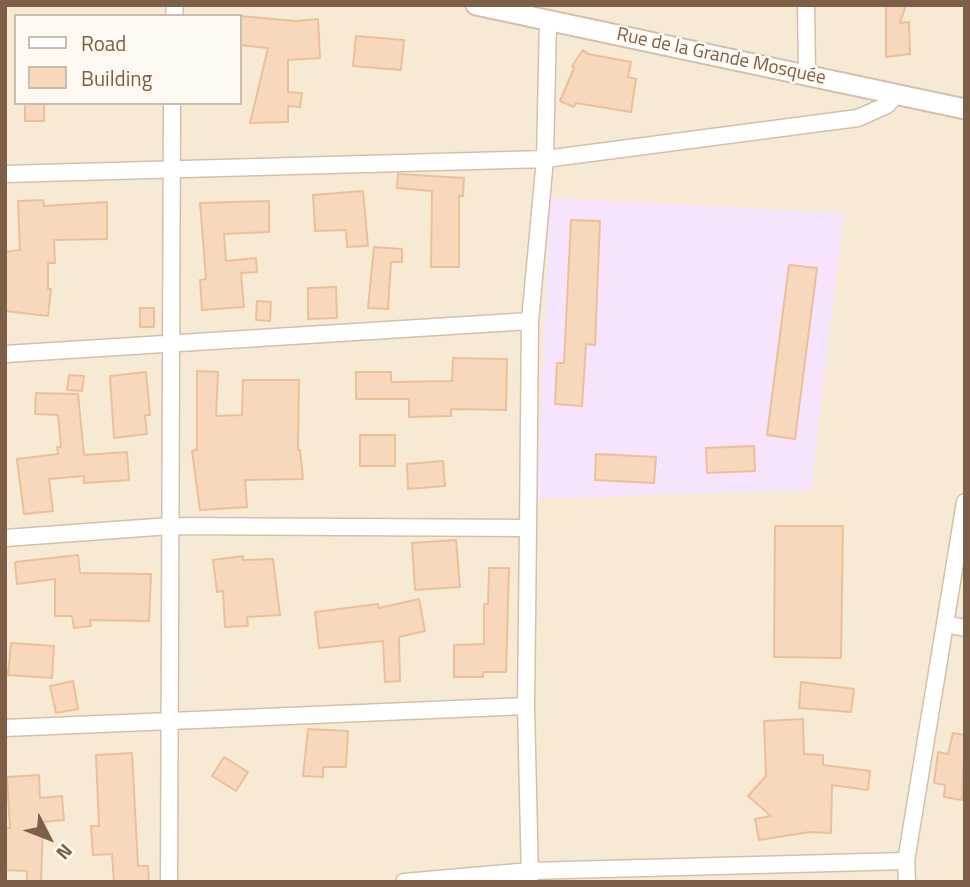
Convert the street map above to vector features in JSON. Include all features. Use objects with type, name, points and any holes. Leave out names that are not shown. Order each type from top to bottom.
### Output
[{"type":"street","name":"Rue de la Grande Mosquée","points":[[476,5],[965,109]]},
{"type":"street","points":[[806,5],[807,74]]},
{"type":"street","points":[[530,876],[526,706],[530,321],[545,159],[548,21]]},
{"type":"street","points":[[5,174],[545,159],[858,118],[887,105],[895,96]]},
{"type":"street","points":[[169,882],[172,105]]},
{"type":"street","points":[[5,354],[530,321]]},
{"type":"street","points":[[907,882],[906,861],[965,502]]},
{"type":"street","points":[[5,538],[170,526],[528,528]]},
{"type":"street","points":[[945,624],[965,628]]},
{"type":"street","points":[[5,728],[526,706]]},
{"type":"street","points":[[404,882],[906,861]]},
{"type":"shaded area","points":[[5,5],[965,5],[965,882],[5,882]]},
{"type":"shaded area","points":[[550,198],[844,213],[811,490],[537,499]]},
{"type":"building","points":[[886,5],[906,5],[900,23],[909,22],[910,54],[886,57]]},
{"type":"building","points":[[242,16],[295,21],[318,19],[320,58],[288,60],[288,92],[302,93],[300,107],[288,106],[288,122],[250,123],[268,48],[242,45]]},
{"type":"building","points":[[356,36],[404,40],[401,70],[353,66]]},
{"type":"building","points":[[583,50],[588,54],[631,62],[628,77],[636,79],[631,112],[576,103],[574,107],[560,101],[574,68],[572,66]]},
{"type":"building","points":[[25,105],[44,105],[44,121],[25,121]]},
{"type":"building","points":[[398,174],[464,178],[463,196],[459,196],[459,267],[431,267],[432,191],[397,188]]},
{"type":"building","points":[[363,191],[368,246],[347,247],[346,230],[315,231],[313,195]]},
{"type":"building","points":[[43,200],[44,206],[107,202],[107,239],[54,240],[55,263],[48,263],[48,289],[51,289],[48,316],[5,311],[5,252],[20,250],[18,201]]},
{"type":"building","points":[[269,201],[269,232],[224,234],[226,261],[256,258],[257,272],[241,273],[244,307],[202,310],[200,280],[206,279],[200,203]]},
{"type":"building","points":[[571,220],[600,221],[595,345],[586,344],[582,406],[555,404],[557,363],[564,363]]},
{"type":"building","points":[[374,247],[402,249],[402,262],[391,262],[388,309],[368,308]]},
{"type":"building","points":[[789,265],[817,268],[795,439],[767,435]]},
{"type":"building","points":[[336,287],[337,318],[308,319],[308,288]]},
{"type":"building","points":[[257,301],[271,302],[270,321],[256,320]]},
{"type":"building","points":[[140,308],[154,308],[154,327],[140,327]]},
{"type":"building","points":[[453,358],[507,359],[506,410],[451,409],[451,416],[409,417],[409,399],[356,399],[356,372],[391,372],[391,382],[452,381]]},
{"type":"building","points":[[197,371],[218,372],[216,416],[242,415],[243,380],[299,380],[298,450],[303,479],[245,480],[247,507],[200,510],[192,451],[197,450]]},
{"type":"building","points":[[146,372],[150,415],[145,415],[147,434],[114,438],[110,376]]},
{"type":"building","points":[[69,375],[84,376],[82,391],[67,390]]},
{"type":"building","points":[[36,393],[78,394],[84,455],[127,452],[129,480],[84,483],[84,476],[49,479],[53,511],[24,514],[17,459],[58,454],[57,447],[61,447],[58,415],[35,414]]},
{"type":"building","points":[[360,435],[395,435],[395,466],[360,466]]},
{"type":"building","points":[[754,446],[755,471],[707,473],[706,448]]},
{"type":"building","points":[[596,454],[656,457],[654,483],[595,480]]},
{"type":"building","points":[[443,461],[445,486],[408,489],[407,464]]},
{"type":"building","points":[[775,526],[843,526],[841,658],[774,657]]},
{"type":"building","points":[[456,540],[460,587],[415,590],[412,543]]},
{"type":"building","points":[[78,555],[80,573],[151,574],[149,621],[90,620],[91,626],[74,628],[72,616],[55,616],[55,579],[17,584],[15,562]]},
{"type":"building","points":[[243,556],[243,560],[273,559],[280,615],[247,617],[248,626],[225,627],[223,591],[217,592],[213,560]]},
{"type":"building","points":[[489,568],[509,568],[506,672],[483,672],[483,677],[454,677],[454,645],[484,644],[484,604],[488,604]]},
{"type":"building","points":[[419,599],[425,631],[399,637],[400,681],[385,682],[383,641],[319,648],[315,612],[378,604],[379,608]]},
{"type":"building","points":[[11,643],[54,646],[52,678],[8,675]]},
{"type":"building","points":[[73,681],[78,709],[56,713],[50,686]]},
{"type":"building","points":[[801,682],[854,689],[851,712],[799,708]]},
{"type":"building","points":[[803,719],[804,754],[823,755],[823,765],[870,771],[868,790],[832,785],[831,833],[810,832],[759,840],[755,819],[771,816],[748,796],[766,776],[764,721]]},
{"type":"building","points":[[308,729],[348,731],[346,767],[323,767],[323,777],[303,776]]},
{"type":"building","points":[[953,733],[965,735],[962,800],[944,797],[945,785],[934,783],[938,752],[948,754]]},
{"type":"building","points":[[132,753],[138,866],[148,866],[149,882],[114,882],[112,854],[93,855],[91,826],[99,826],[96,755]]},
{"type":"building","points":[[224,757],[248,772],[236,791],[212,776]]},
{"type":"building","points":[[39,775],[40,798],[62,796],[64,820],[43,822],[41,882],[27,882],[27,871],[5,870],[5,828],[10,828],[7,777]]}]
